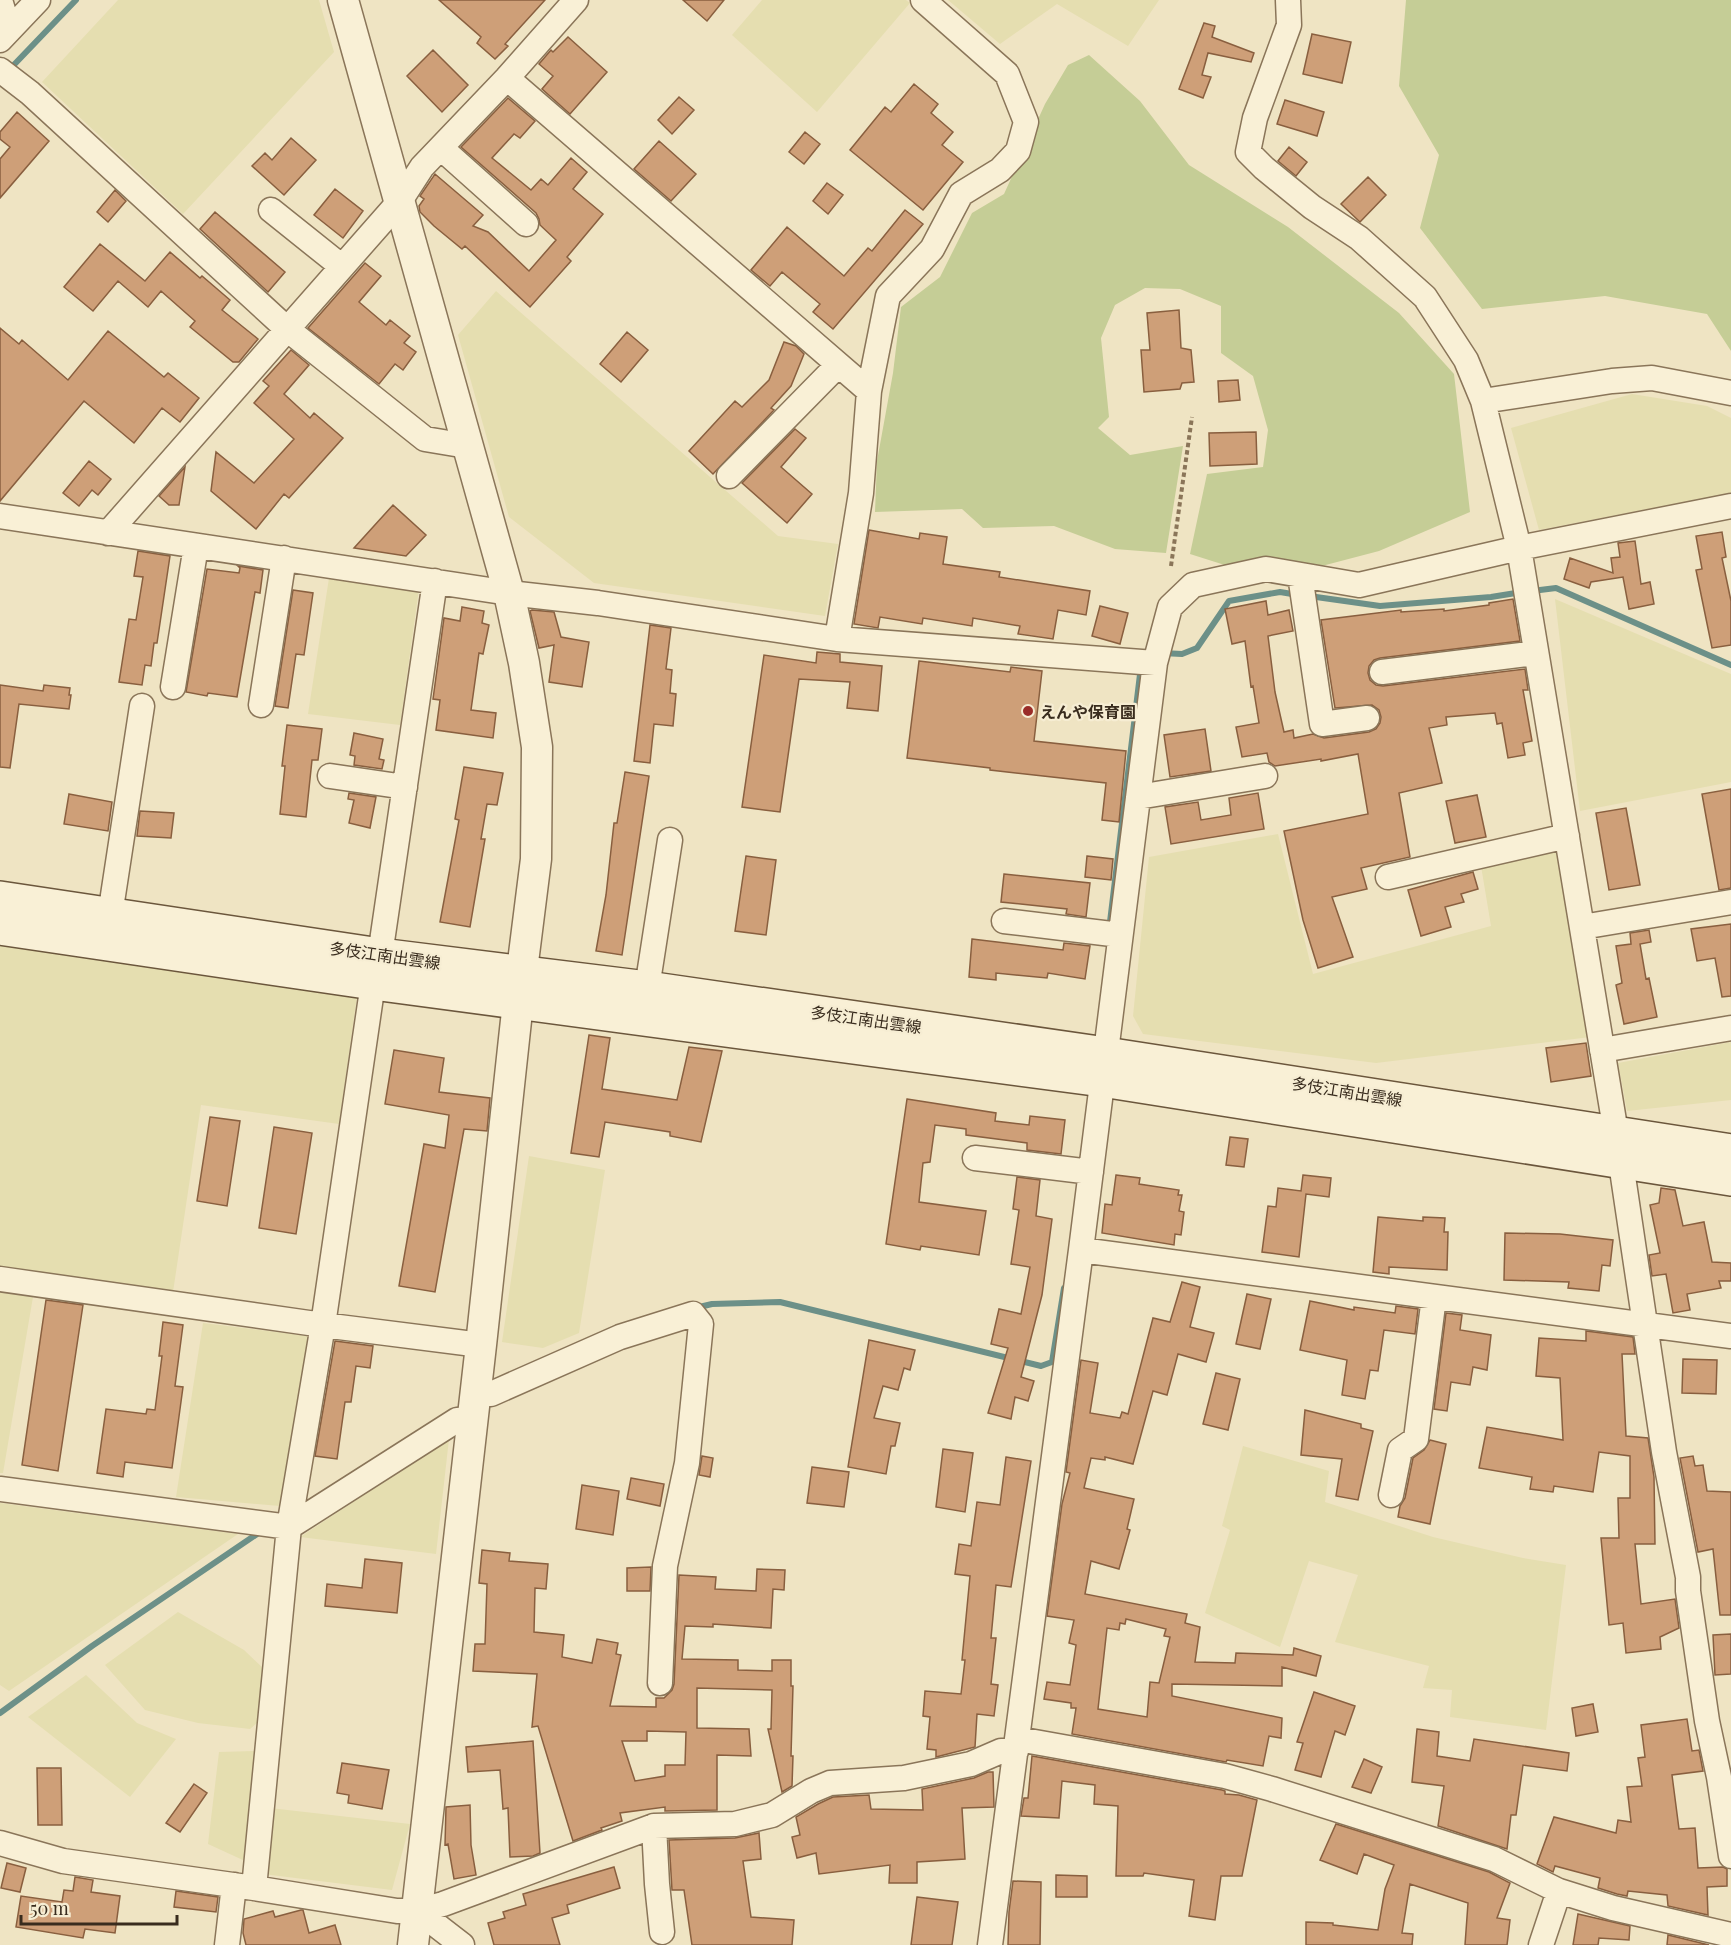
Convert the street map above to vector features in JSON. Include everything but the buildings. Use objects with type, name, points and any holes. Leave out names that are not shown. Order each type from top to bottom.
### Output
[{"type":"main road","name":"多伎江南出雲線","points":[[0,898],[110,915],[377,969]]},
{"type":"main road","name":"多伎江南出雲線","points":[[0,928],[377,969],[1104,1067]]},
{"type":"main road","name":"多伎江南出雲線","points":[[519,987],[647,988],[1104,1067],[1618,1148],[1731,1179]]},
{"type":"main road","name":"多伎江南出雲線","points":[[1618,1148],[1731,1151]]},
{"type":"street","points":[[0,0],[5,35]]},
{"type":"street","points":[[5,35],[38,0]]},
{"type":"street","points":[[343,0],[508,593],[524,663],[537,747],[536,859],[519,987],[413,1945]]},
{"type":"street","points":[[108,533],[400,201],[422,167],[507,78],[576,0]]},
{"type":"street","points":[[837,639],[861,494],[869,391],[888,296],[932,249],[961,194],[1000,170],[1018,150],[1026,122],[1007,74],[923,0]]},
{"type":"street","points":[[1288,0],[1289,25],[1255,118],[1248,152],[1263,168],[1312,207],[1359,238],[1425,297],[1466,360],[1483,401],[1519,548],[1618,1148],[1664,1452],[1688,1577],[1688,1591],[1707,1720],[1719,1777],[1731,1856]]},
{"type":"street","points":[[0,70],[30,93],[287,329],[425,440],[466,446]]},
{"type":"street","points":[[507,78],[869,391]]},
{"type":"street","points":[[441,148],[526,224]]},
{"type":"street","points":[[271,210],[341,266]]},
{"type":"street","points":[[729,476],[838,365]]},
{"type":"street","points":[[1483,401],[1612,381],[1652,378],[1731,393]]},
{"type":"street","points":[[990,1945],[1155,663],[1170,607],[1193,585],[1266,569],[1359,585],[1519,548],[1731,506]]},
{"type":"street","points":[[0,516],[508,593],[598,603],[837,639],[1155,663]]},
{"type":"street","points":[[173,687],[196,546]]},
{"type":"street","points":[[261,705],[284,558]]},
{"type":"street","points":[[1300,575],[1322,724],[1367,718]]},
{"type":"street","points":[[226,1945],[244,1886],[289,1527],[323,1325],[435,581]]},
{"type":"street","points":[[1382,672],[1536,653]]},
{"type":"street","points":[[110,915],[142,706]]},
{"type":"street","points":[[330,776],[405,787]]},
{"type":"street","points":[[1138,797],[1265,776]]},
{"type":"street","points":[[1388,877],[1566,836]]},
{"type":"street","points":[[647,988],[670,840]]},
{"type":"street","points":[[1582,927],[1731,902]]},
{"type":"street","points":[[1004,921],[1120,935]]},
{"type":"street","points":[[1602,1050],[1731,1028]]},
{"type":"street","points":[[975,1158],[1091,1172]]},
{"type":"street","points":[[1081,1250],[1731,1336]]},
{"type":"street","points":[[0,1279],[481,1345]]},
{"type":"street","points":[[1391,1495],[1400,1450],[1416,1439],[1434,1297]]},
{"type":"street","points":[[0,1489],[289,1527],[457,1420],[490,1394],[620,1337],[693,1314],[701,1324],[687,1463],[664,1566],[660,1683]]},
{"type":"street","points":[[0,1843],[63,1861],[244,1886],[397,1911],[418,1911],[443,1904],[654,1826],[735,1824],[772,1815],[811,1791],[830,1783],[904,1778],[971,1764],[1017,1745],[1225,1776],[1494,1859],[1559,1892],[1613,1908],[1731,1935]]},
{"type":"street","points":[[654,1826],[662,1932]]},
{"type":"street","points":[[1541,1945],[1559,1892]]},
{"type":"street","points":[[418,1911],[462,1945]]},
{"type":"path","points":[[1171,566],[1192,417]]},
{"type":"shaded area","points":[[118,0],[319,0],[334,52],[183,214],[42,82]]},
{"type":"shaded area","points":[[762,0],[906,0],[910,3],[817,112],[732,35]]},
{"type":"shaded area","points":[[948,0],[1159,0],[1128,46],[1057,4],[1000,44]]},
{"type":"shaded area","points":[[496,291],[778,536],[838,544],[825,616],[594,583],[509,517],[458,335]]},
{"type":"shaded area","points":[[1632,394],[1707,406],[1731,418],[1731,493],[1539,530],[1511,428]]},
{"type":"shaded area","points":[[329,578],[419,589],[400,725],[308,714]]},
{"type":"shaded area","points":[[1555,599],[1731,674],[1731,782],[1580,811]]},
{"type":"shaded area","points":[[1278,834],[1313,974],[1491,926],[1481,866],[1558,847],[1591,1037],[1376,1063],[1143,1034],[1133,1016],[1149,857]]},
{"type":"shaded area","points":[[0,945],[358,989],[339,1124],[201,1105],[173,1292],[0,1270]]},
{"type":"shaded area","points":[[1731,1042],[1731,1100],[1627,1111],[1618,1063]]},
{"type":"shaded area","points":[[529,1156],[605,1170],[579,1333],[543,1348],[502,1342]]},
{"type":"shaded area","points":[[0,1292],[33,1297],[3,1473],[0,1473]]},
{"type":"shaded area","points":[[203,1323],[308,1336],[280,1506],[176,1497]]},
{"type":"shaded area","points":[[449,1439],[436,1554],[300,1537]]},
{"type":"shaded area","points":[[1243,1446],[1329,1471],[1325,1502],[1433,1537],[1523,1558],[1566,1565],[1546,1730],[1450,1717],[1452,1690],[1423,1688],[1429,1666],[1335,1642],[1358,1575],[1309,1561],[1280,1647],[1205,1613],[1230,1530],[1222,1526]]},
{"type":"shaded area","points":[[0,1503],[238,1534],[9,1691],[0,1685]]},
{"type":"shaded area","points":[[178,1612],[244,1650],[264,1669],[258,1722],[250,1729],[198,1723],[145,1710],[105,1665]]},
{"type":"shaded area","points":[[86,1675],[137,1723],[176,1739],[130,1797],[28,1717]]},
{"type":"shaded area","points":[[254,1751],[245,1861],[208,1844],[219,1752]]},
{"type":"shaded area","points":[[270,1808],[410,1824],[392,1890],[263,1874]]},
{"type":"green space","points":[[1406,0],[1731,0],[1731,351],[1707,314],[1605,296],[1482,309],[1420,228],[1439,155],[1399,86]]},
{"type":"green space","points":[[1089,55],[1140,101],[1189,165],[1288,227],[1399,313],[1454,374],[1470,512],[1379,551],[1318,567],[1231,567],[1190,554],[1207,474],[1263,467],[1268,430],[1253,376],[1221,353],[1221,306],[1180,289],[1145,288],[1115,305],[1101,338],[1109,417],[1098,428],[1130,455],[1183,446],[1166,553],[1115,549],[1054,526],[983,528],[962,509],[875,512],[877,461],[893,373],[901,307],[940,277],[972,213],[1004,194],[1045,104],[1068,65]]},
{"type":"waterway","points":[[8,71],[76,0]]},
{"type":"waterway","points":[[1532,591],[1556,588],[1731,665]]},
{"type":"waterway","points":[[1162,653],[1182,654],[1197,648],[1229,601],[1280,592],[1298,595]]},
{"type":"waterway","points":[[1309,596],[1380,606],[1491,597],[1522,592]]},
{"type":"waterway","points":[[1109,930],[1141,666]]},
{"type":"waterway","points":[[695,1308],[712,1304],[780,1302],[1041,1366],[1052,1362],[1064,1288]]},
{"type":"waterway","points":[[0,1713],[92,1646],[260,1532]]},
{"type":"place","name":"えんや保育園","points":[[1028,711]]}]
